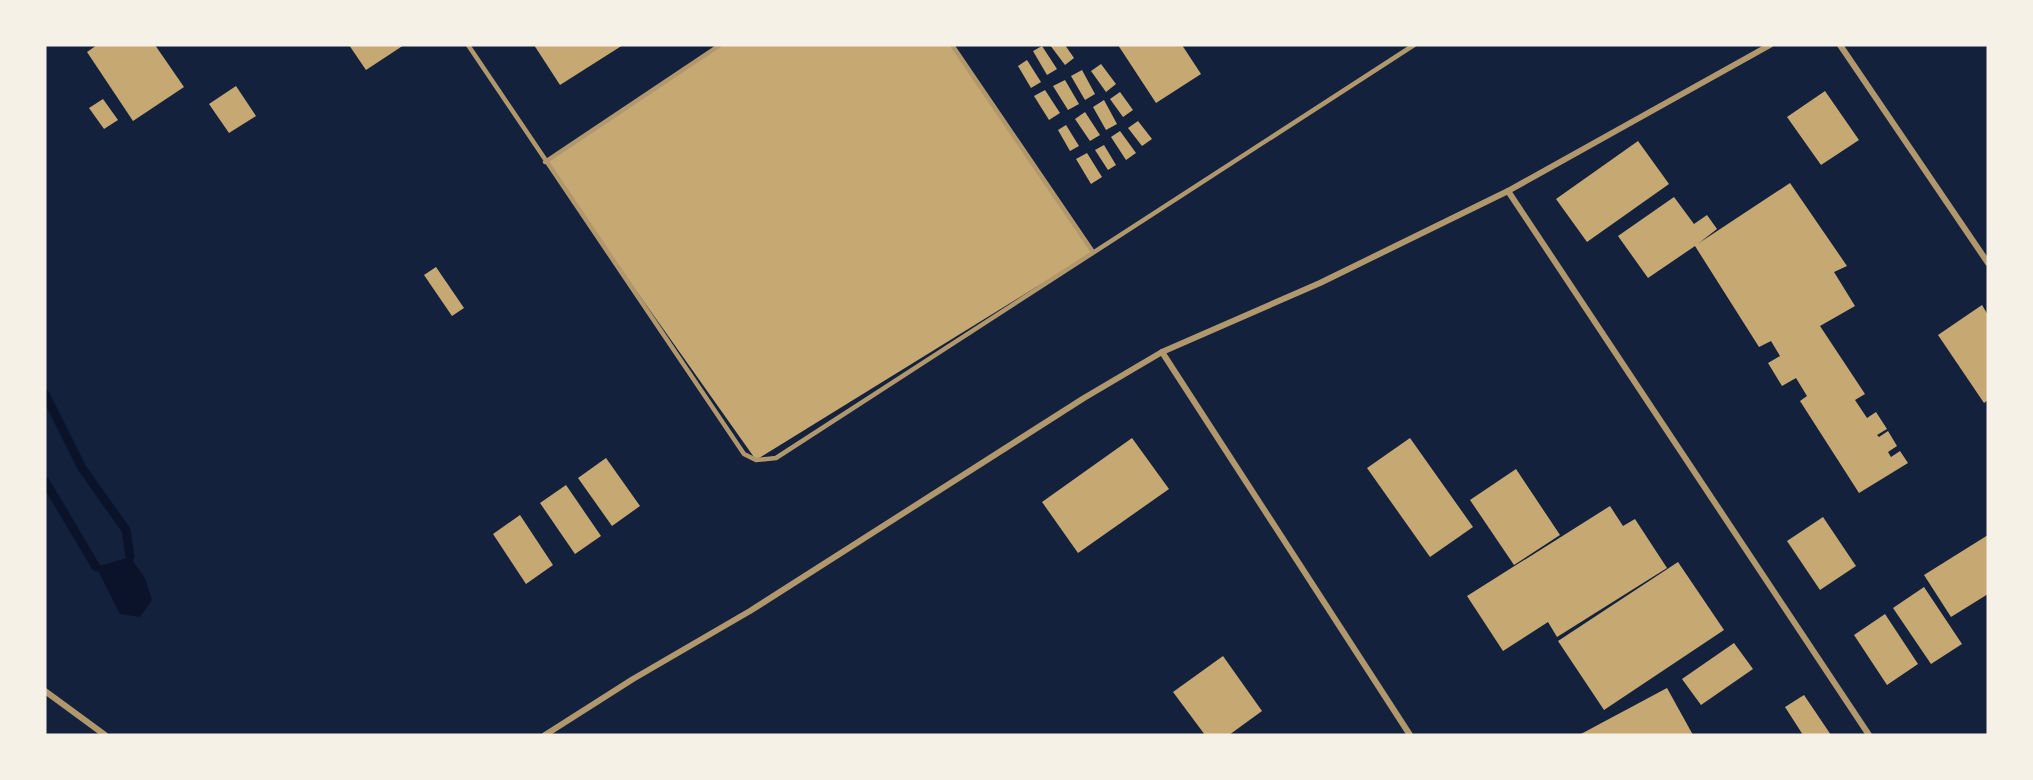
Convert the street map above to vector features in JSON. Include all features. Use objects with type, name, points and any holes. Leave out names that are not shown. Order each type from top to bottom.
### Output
[{"type":"street","points":[[545,735],[633,679],[750,611],[1084,398],[1162,352],[1320,283],[1508,191],[1770,45]]},
{"type":"street","points":[[1840,45],[1988,263]]},
{"type":"street","points":[[1508,191],[1869,735]]},
{"type":"street","points":[[1162,352],[1410,735]]},
{"type":"street","points":[[45,690],[105,735]]},
{"type":"lane","points":[[468,45],[744,454],[756,460],[776,458],[1414,45]]},
{"type":"lane","points":[[545,162],[720,45]]},
{"type":"lane","points":[[952,45],[1093,252]]},
{"type":"water","points":[[130,557],[145,578],[152,600],[140,617],[120,614],[96,567]]},
{"type":"building","points":[[97,45],[155,45],[184,87],[133,121],[87,52]]},
{"type":"building","points":[[349,45],[404,45],[366,70]]},
{"type":"building","points":[[534,45],[623,45],[560,85]]},
{"type":"building","points":[[720,45],[952,45],[1093,252],[756,460],[545,162]]},
{"type":"building","points":[[1050,45],[1065,45],[1074,58],[1065,65]]},
{"type":"building","points":[[1118,45],[1182,45],[1201,74],[1156,103]]},
{"type":"building","points":[[1042,46],[1057,69],[1047,75],[1033,51]]},
{"type":"building","points":[[1027,60],[1041,82],[1031,88],[1018,66]]},
{"type":"building","points":[[1101,64],[1116,84],[1106,92],[1091,71]]},
{"type":"building","points":[[1082,70],[1095,94],[1085,100],[1071,76]]},
{"type":"building","points":[[1065,80],[1079,104],[1068,110],[1053,86]]},
{"type":"building","points":[[236,86],[256,116],[229,133],[209,104]]},
{"type":"building","points":[[1045,90],[1060,113],[1049,120],[1034,96]]},
{"type":"building","points":[[1825,91],[1859,140],[1821,165],[1787,117]]},
{"type":"building","points":[[1120,92],[1133,110],[1123,117],[1110,99]]},
{"type":"building","points":[[103,99],[118,120],[104,129],[89,108]]},
{"type":"building","points":[[1104,100],[1117,124],[1106,130],[1093,107]]},
{"type":"building","points":[[1085,112],[1100,135],[1090,141],[1075,119]]},
{"type":"building","points":[[1138,121],[1152,139],[1142,146],[1128,128]]},
{"type":"building","points":[[1066,125],[1079,146],[1070,151],[1058,130]]},
{"type":"building","points":[[1120,131],[1136,153],[1126,160],[1111,137]]},
{"type":"building","points":[[1638,141],[1669,184],[1587,242],[1556,199]]},
{"type":"building","points":[[1104,145],[1116,165],[1108,170],[1095,150]]},
{"type":"building","points":[[1087,153],[1102,177],[1091,184],[1076,159]]},
{"type":"building","points":[[1790,183],[1847,266],[1834,272],[1855,306],[1820,326],[1865,394],[1855,400],[1867,418],[1876,412],[1887,429],[1877,435],[1879,437],[1888,431],[1897,446],[1888,452],[1891,457],[1900,451],[1908,463],[1859,493],[1800,401],[1807,396],[1796,378],[1782,386],[1768,363],[1780,356],[1771,341],[1759,347],[1695,246],[1648,278],[1618,236],[1674,197],[1694,224],[1707,215],[1717,229],[1699,243]]},
{"type":"building","points":[[436,267],[464,308],[452,316],[424,275]]},
{"type":"building","points":[[1982,305],[1988,315],[1988,400],[1984,403],[1938,335]]},
{"type":"building","points":[[1132,438],[1169,489],[1078,553],[1042,502]]},
{"type":"building","points":[[1410,438],[1473,527],[1430,557],[1367,468]]},
{"type":"building","points":[[606,458],[640,506],[612,526],[578,478]]},
{"type":"building","points":[[1516,469],[1560,535],[1514,565],[1470,500]]},
{"type":"building","points":[[566,485],[601,536],[575,554],[540,503]]},
{"type":"building","points":[[1610,506],[1623,526],[1635,519],[1667,568],[1557,637],[1548,622],[1503,651],[1467,596]]},
{"type":"building","points":[[520,515],[553,565],[526,584],[493,534]]},
{"type":"building","points":[[1823,517],[1856,566],[1820,590],[1787,541]]},
{"type":"building","points":[[1988,535],[1988,594],[1951,617],[1924,575]]},
{"type":"building","points":[[1678,562],[1724,630],[1604,710],[1558,641]]},
{"type":"building","points":[[1924,587],[1962,644],[1931,664],[1893,608]]},
{"type":"building","points":[[1885,614],[1918,664],[1887,685],[1854,635]]},
{"type":"building","points":[[1734,643],[1753,669],[1701,705],[1682,679]]},
{"type":"building","points":[[1223,656],[1262,711],[1229,735],[1205,735],[1173,692]]},
{"type":"building","points":[[1667,688],[1693,735],[1579,735]]},
{"type":"building","points":[[1804,695],[1831,735],[1803,735],[1785,707]]},
{"type":"waterway","points":[[45,394],[82,468],[126,530],[130,557]]},
{"type":"waterway","points":[[45,481],[96,567]]}]
